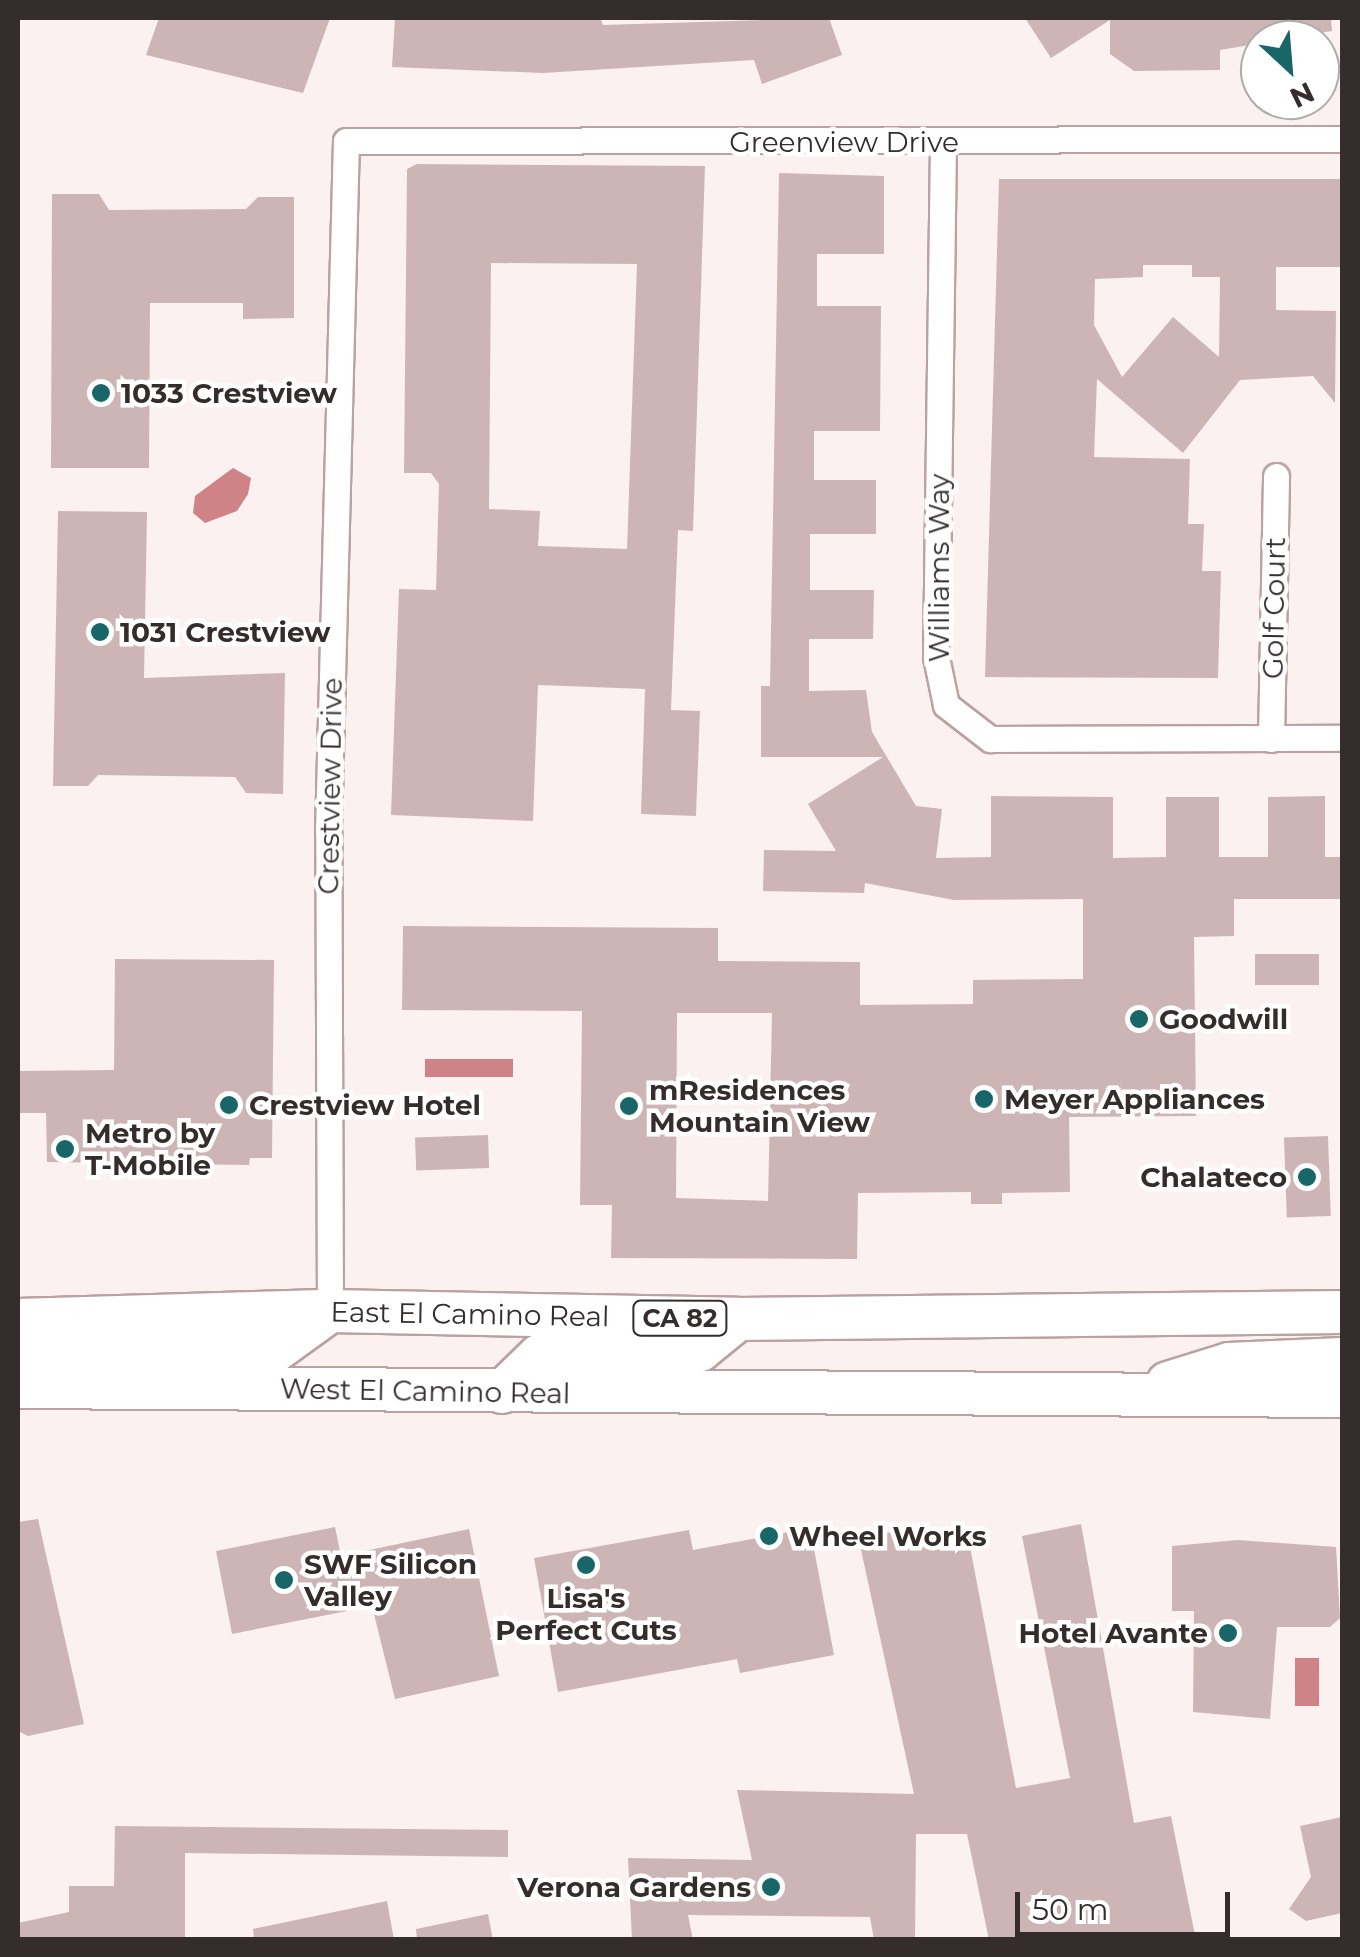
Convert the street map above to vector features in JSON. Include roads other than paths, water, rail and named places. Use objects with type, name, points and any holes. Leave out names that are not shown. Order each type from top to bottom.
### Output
[{"type":"main road","name":"East El Camino Real","points":[[18,1320],[330,1310],[738,1319],[1342,1312]]},
{"type":"main road","points":[[18,1361],[272,1353],[330,1310]]},
{"type":"main road","points":[[502,1392],[538,1356],[700,1350],[738,1319]]},
{"type":"main road","points":[[1129,1396],[1230,1364],[1342,1359]]},
{"type":"main road","name":"West El Camino Real","points":[[18,1387],[1129,1396]]},
{"type":"main road","points":[[1129,1396],[1342,1396]]},
{"type":"street","name":"Greenview Drive","points":[[346,141],[1342,139]]},
{"type":"street","name":"Crestview Drive","points":[[330,1310],[328,832],[346,141]]},
{"type":"street","name":"Williams Way","points":[[943,142],[936,657],[946,706],[990,739],[1342,738]]},
{"type":"street","name":"Golf Court","points":[[1271,739],[1276,476]]},
{"type":"place","name":"1033 Crestview","points":[[101,393]]},
{"type":"place","name":"1031 Crestview","points":[[100,632]]},
{"type":"place","name":"Goodwill","points":[[1139,1019]]},
{"type":"place","name":"Meyer Appliances","points":[[984,1099]]},
{"type":"place","name":"Crestview Hotel","points":[[229,1105]]},
{"type":"place","name":"mResidences Mountain View","points":[[629,1106]]},
{"type":"place","name":"Metro by T-Mobile","points":[[65,1149]]},
{"type":"place","name":"Chalateco","points":[[1307,1177]]},
{"type":"place","name":"Wheel Works","points":[[769,1536]]},
{"type":"place","name":"Lisa's Perfect Cuts","points":[[586,1565]]},
{"type":"place","name":"SWF Silicon Valley","points":[[284,1580]]},
{"type":"place","name":"Hotel Avante","points":[[1228,1633]]},
{"type":"place","name":"Verona Gardens","points":[[771,1887]]}]
